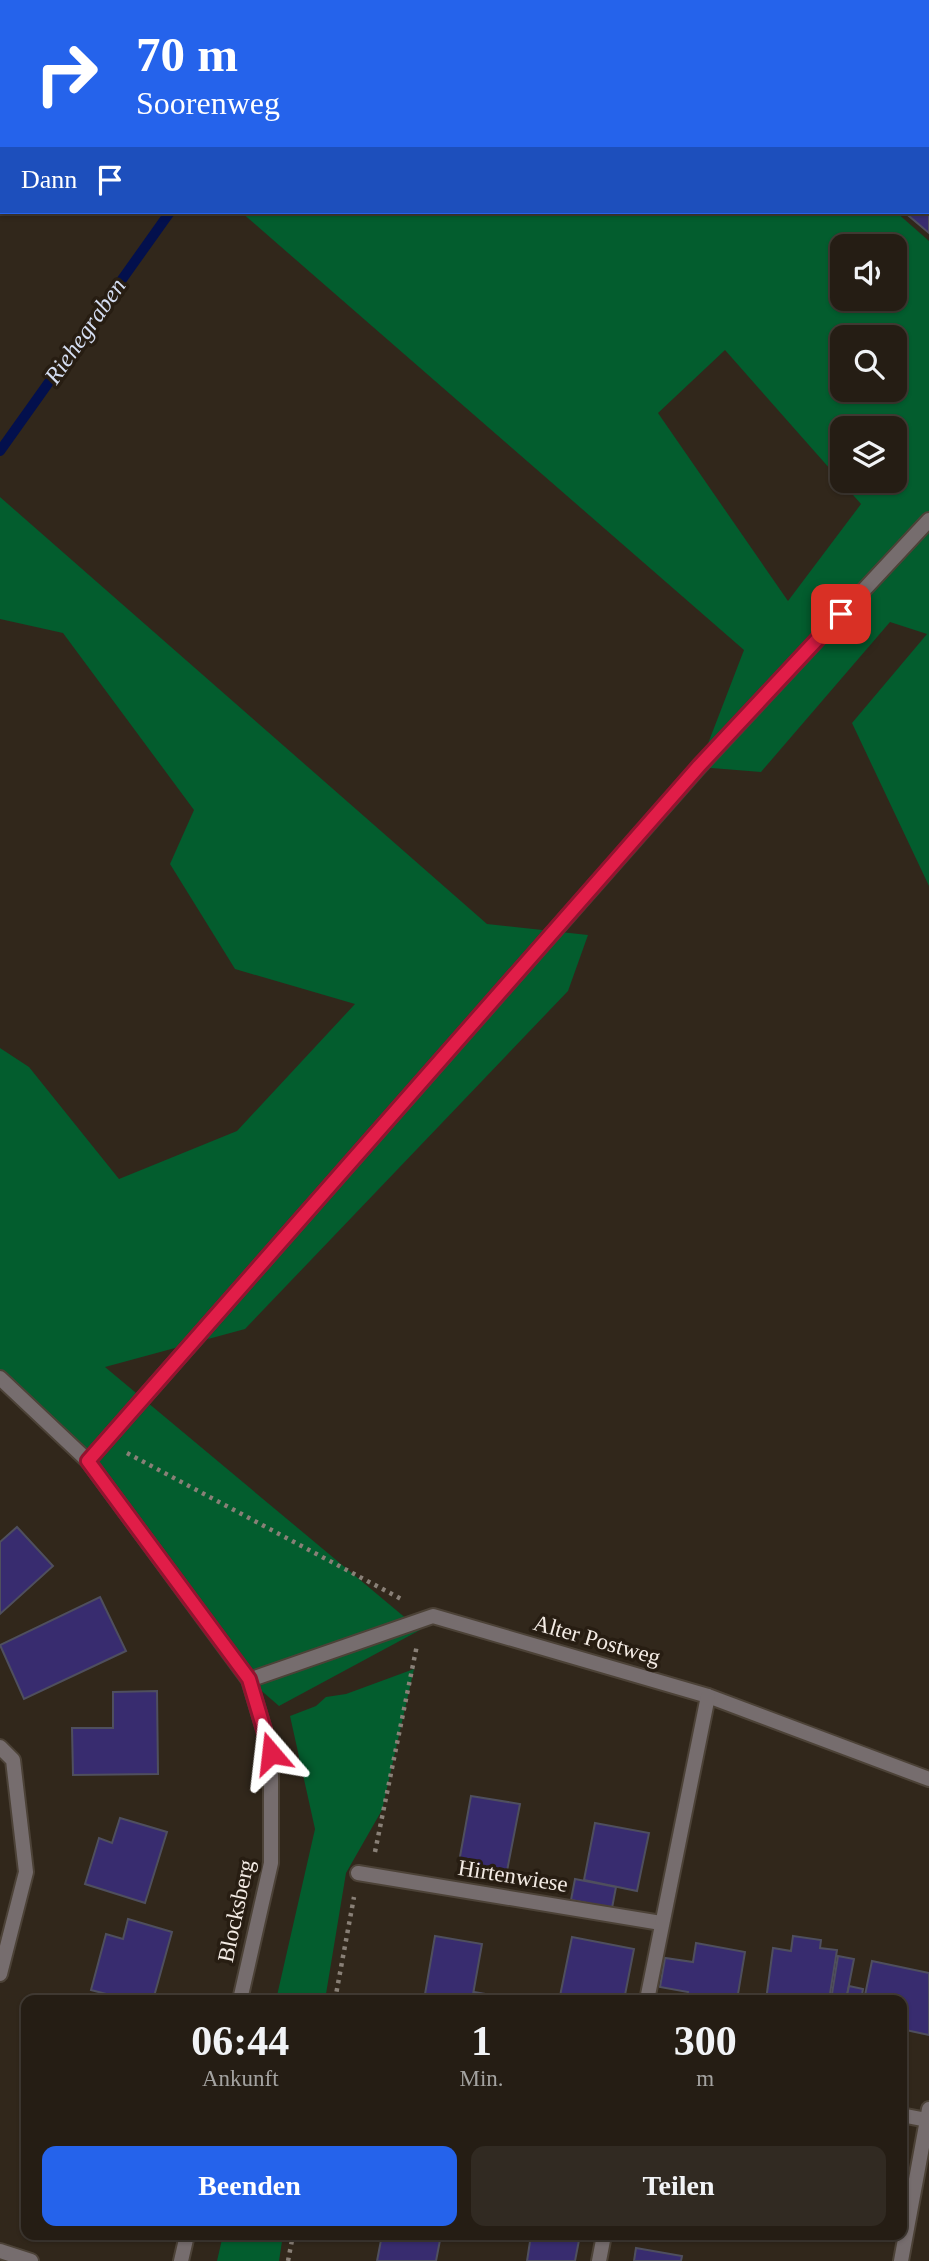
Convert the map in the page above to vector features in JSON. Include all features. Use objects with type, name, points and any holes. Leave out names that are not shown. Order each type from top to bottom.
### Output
[{"type":"street","points":[[88,1461],[699,766],[929,520]]},
{"type":"street","name":"Blocksberg","points":[[0,1378],[88,1461],[249,1679],[271,1753],[271,1863],[241,1995]]},
{"type":"street","points":[[249,1679],[433,1616]]},
{"type":"street","name":"Alter Postweg","points":[[433,1616],[708,1696],[929,1779]]},
{"type":"street","points":[[648,1995],[708,1696]]},
{"type":"street","points":[[0,1747],[13,1759],[26,1872],[0,1974]]},
{"type":"street","name":"Hirtenwiese","points":[[358,1873],[661,1923]]},
{"type":"street","points":[[907,2115],[928,2114],[907,2228]]},
{"type":"street","points":[[181,2261],[186,2240]]},
{"type":"street","points":[[599,2261],[603,2240]]},
{"type":"street","points":[[901,2261],[905,2240]]},
{"type":"street","points":[[0,2251],[31,2261]]},
{"type":"path","points":[[104,1441],[433,1616],[420,1630],[377,1850],[358,1873],[336,1995]]},
{"type":"path","points":[[288,2261],[292,2240]]},
{"type":"green space","points":[[243,214],[898,214],[929,241],[929,886],[852,723],[927,634],[890,622],[761,772],[699,767],[744,650]],"holes":[[[725,350],[830,469],[830,416],[907,416],[907,493],[851,493],[861,504],[788,601],[658,413]]]},
{"type":"green space","points":[[0,497],[487,924],[588,935],[568,991],[245,1329],[105,1367],[420,1630],[279,1706],[249,1680],[88,1461],[0,1383],[0,1048],[29,1067],[119,1179],[237,1131],[355,1004],[235,969],[170,864],[194,810],[63,633],[0,619]]},
{"type":"green space","points":[[414,1669],[382,1810],[346,1873],[326,1995],[277,1995],[315,1829],[290,1716],[316,1706],[326,1697],[346,1694]]},
{"type":"green space","points":[[222,2240],[282,2240],[279,2261],[217,2261]]},
{"type":"building","points":[[929,214],[929,233],[909,216]]},
{"type":"building","points":[[17,1527],[53,1566],[0,1614],[0,1542]]},
{"type":"building","points":[[100,1597],[126,1651],[24,1699],[0,1645]]},
{"type":"building","points":[[157,1691],[158,1774],[73,1775],[72,1728],[113,1728],[113,1692]]},
{"type":"building","points":[[471,1796],[520,1804],[507,1871],[459,1862]]},
{"type":"building","points":[[120,1818],[167,1832],[145,1903],[85,1884],[99,1838],[112,1843]]},
{"type":"building","points":[[595,1823],[649,1833],[637,1891],[584,1880]]},
{"type":"building","points":[[575,1879],[616,1887],[612,1908],[571,1900]]},
{"type":"building","points":[[128,1919],[172,1932],[154,1995],[110,1995],[91,1990],[106,1934],[123,1939]]},
{"type":"building","points":[[435,1936],[482,1944],[473,1995],[425,1995]]},
{"type":"building","points":[[793,1936],[821,1940],[820,1948],[837,1950],[830,1995],[767,1995],[773,1948],[791,1951]]},
{"type":"building","points":[[572,1937],[634,1949],[625,1995],[560,1995]]},
{"type":"building","points":[[696,1943],[745,1952],[738,1995],[687,1995],[688,1992],[660,1987],[665,1958],[693,1962]]},
{"type":"building","points":[[838,1956],[854,1959],[847,1995],[832,1995]]},
{"type":"building","points":[[872,1961],[929,1973],[929,2035],[907,2030],[907,1995],[865,1995]]},
{"type":"building","points":[[849,1986],[863,1989],[862,1995],[847,1995]]},
{"type":"building","points":[[381,2240],[440,2240],[436,2261],[377,2261]]},
{"type":"building","points":[[530,2240],[579,2240],[575,2261],[527,2261]]},
{"type":"building","points":[[636,2248],[682,2256],[681,2261],[634,2261]]},
{"type":"waterway","name":"Riehegraben","points":[[0,451],[169,214]]},
{"type":"route","points":[[271,1753],[249,1679],[88,1461],[699,766],[841,614]]}]
